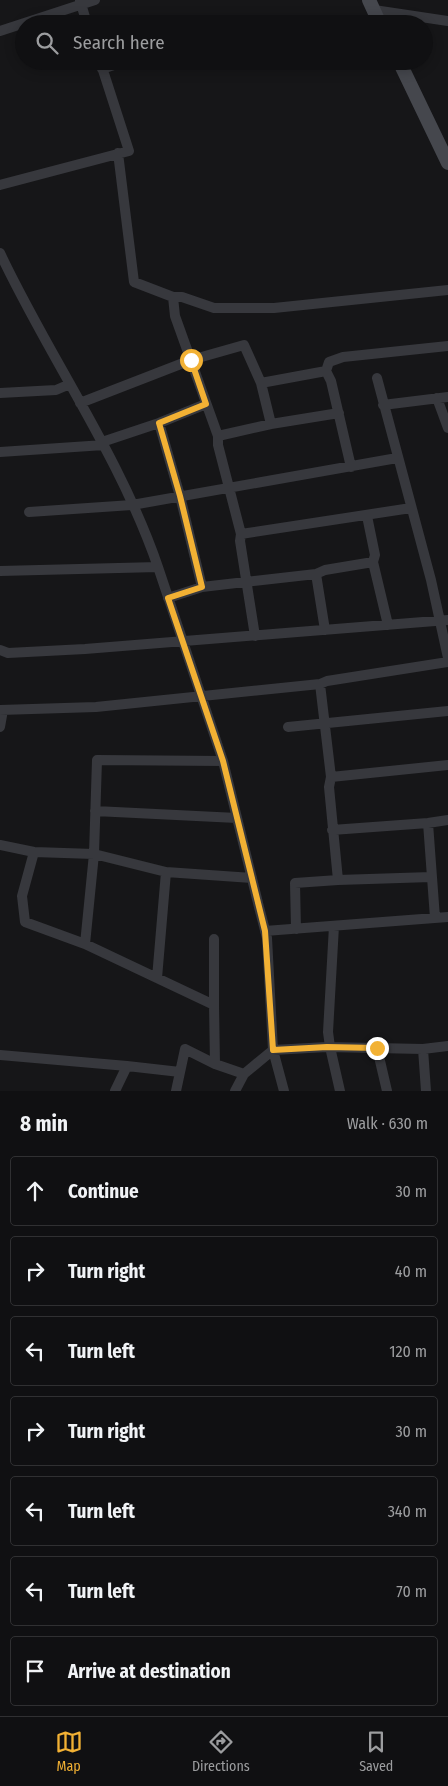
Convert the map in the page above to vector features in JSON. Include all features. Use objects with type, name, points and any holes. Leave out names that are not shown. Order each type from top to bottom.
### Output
[{"type":"street","points":[[44,15],[80,2],[95,0]]},
{"type":"street","points":[[80,2],[85,15]]},
{"type":"street","points":[[371,5],[419,15]]},
{"type":"street","points":[[433,18],[448,21]]},
{"type":"street","points":[[0,31],[15,26]]},
{"type":"street","points":[[0,186],[128,151],[103,70]]},
{"type":"street","points":[[403,70],[448,163]]},
{"type":"street","points":[[118,153],[134,282],[174,297],[182,297],[214,308],[274,308],[448,290]]},
{"type":"street","points":[[0,253],[17,288],[103,444],[149,541],[158,567],[223,761],[265,931],[273,1050],[284,1091]]},
{"type":"street","points":[[174,297],[175,316],[218,436],[218,445],[241,534],[240,541],[255,636]]},
{"type":"street","points":[[80,403],[191,360],[244,344],[261,384],[271,424]]},
{"type":"street","points":[[351,467],[331,381],[326,371],[329,362],[342,357],[448,346]]},
{"type":"street","points":[[261,384],[326,371]]},
{"type":"street","points":[[377,378],[397,458],[444,620],[448,658]]},
{"type":"street","points":[[0,393],[56,390],[70,384]]},
{"type":"street","points":[[383,405],[443,398],[448,428]]},
{"type":"street","points":[[0,452],[103,444],[206,404]]},
{"type":"street","points":[[218,436],[271,424],[339,413]]},
{"type":"street","points":[[159,423],[180,496],[202,587]]},
{"type":"street","points":[[29,512],[132,505],[397,458]]},
{"type":"street","points":[[241,534],[411,508]]},
{"type":"street","points":[[368,516],[375,555],[373,562],[388,625]]},
{"type":"street","points":[[168,598],[202,587],[316,574],[325,570],[373,562]]},
{"type":"street","points":[[0,572],[158,567]]},
{"type":"street","points":[[316,574],[325,630]]},
{"type":"street","points":[[0,650],[8,653],[183,642],[444,620]]},
{"type":"street","points":[[0,727],[1,710],[96,707],[320,684],[326,681],[448,662]]},
{"type":"street","points":[[320,684],[331,777],[329,787],[338,880]]},
{"type":"street","points":[[288,727],[448,711]]},
{"type":"street","points":[[85,944],[94,854],[97,760],[223,761]]},
{"type":"street","points":[[331,777],[448,765]]},
{"type":"street","points":[[95,811],[237,818]]},
{"type":"street","points":[[332,830],[448,820]]},
{"type":"street","points":[[428,823],[430,877],[435,918]]},
{"type":"street","points":[[0,845],[34,852],[94,854],[166,872],[252,878]]},
{"type":"street","points":[[34,852],[22,896],[25,922],[85,944],[214,1005]]},
{"type":"street","points":[[157,978],[166,872]]},
{"type":"street","points":[[296,929],[295,883],[430,877]]},
{"type":"street","points":[[265,931],[448,917]]},
{"type":"street","points":[[334,926],[328,1032],[340,1091]]},
{"type":"street","points":[[214,939],[215,1064]]},
{"type":"street","points":[[235,1091],[244,1074],[273,1050],[330,1047],[423,1049],[448,1046]]},
{"type":"street","points":[[377,1048],[387,1091]]},
{"type":"street","points":[[176,1091],[185,1049],[215,1064],[244,1074]]},
{"type":"street","points":[[423,1049],[426,1091]]},
{"type":"street","points":[[0,1055],[180,1072]]},
{"type":"street","points":[[116,1091],[127,1066]]},
{"type":"route","points":[[191,360],[206,404],[159,423],[180,496],[202,587],[168,598],[223,761],[267,938],[273,1050],[327,1047],[377,1048]]}]
